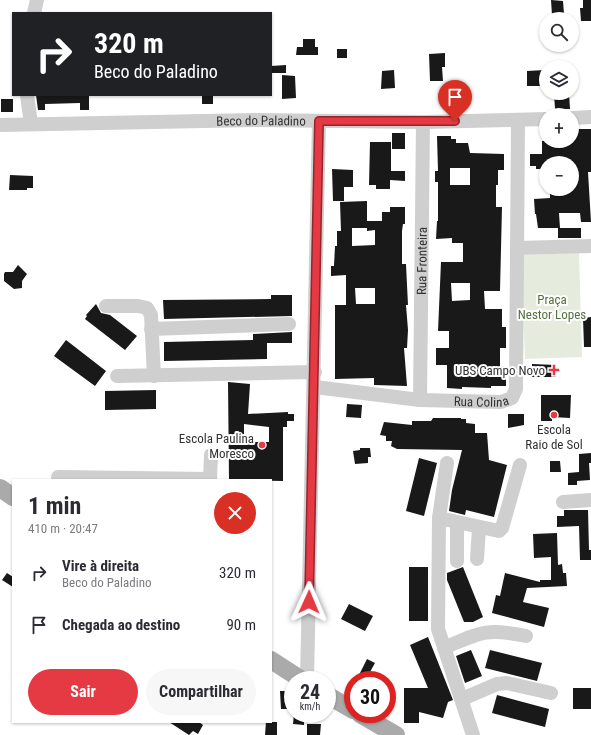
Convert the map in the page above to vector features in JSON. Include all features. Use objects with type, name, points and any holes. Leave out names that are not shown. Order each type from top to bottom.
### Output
[{"type":"main road","points":[[0,488],[12,495]]},
{"type":"main road","points":[[272,661],[288,671]]},
{"type":"main road","points":[[375,723],[396,735]]},
{"type":"street","points":[[34,12],[37,0]]},
{"type":"street","points":[[27,96],[31,124]]},
{"type":"street","points":[[579,118],[591,117]]},
{"type":"street","name":"Beco do Paladino","points":[[0,125],[255,120],[423,122],[539,119]]},
{"type":"street","name":"Rua Colina","points":[[315,387],[420,400],[501,402],[512,398],[516,389],[518,120]]},
{"type":"street","points":[[307,671],[315,387],[319,121]]},
{"type":"street","name":"Rua Fronteira","points":[[420,400],[423,122]]},
{"type":"street","points":[[517,248],[591,246]]},
{"type":"street","points":[[106,306],[138,306],[147,308],[151,315],[154,376]]},
{"type":"street","points":[[151,329],[289,324]]},
{"type":"street","points":[[117,376],[315,372]]},
{"type":"street","points":[[58,477],[89,479],[210,479],[211,455]]},
{"type":"street","points":[[447,463],[439,518],[438,629],[473,735]]},
{"type":"street","points":[[439,518],[494,532],[498,531],[502,528],[520,465]]},
{"type":"street","points":[[563,502],[591,500]]},
{"type":"street","points":[[457,523],[457,561]]},
{"type":"street","points":[[477,560],[479,528]]},
{"type":"street","points":[[444,648],[487,631],[501,631],[526,636]]},
{"type":"street","points":[[462,699],[497,684],[506,683],[551,693]]},
{"type":"green space","name":"Praça Nestor Lopes","points":[[579,253],[582,357],[525,359],[521,255]]},
{"type":"building","points":[[551,0],[563,1],[564,12],[552,12]]},
{"type":"building","points":[[583,0],[591,0],[591,21],[581,21],[580,8],[583,8]]},
{"type":"building","points":[[303,39],[315,39],[315,47],[318,47],[318,55],[296,55],[297,47],[303,47]]},
{"type":"building","points":[[337,49],[347,49],[347,58],[337,58]]},
{"type":"building","points":[[445,53],[445,67],[442,67],[443,81],[430,81],[429,54]]},
{"type":"building","points":[[286,65],[286,73],[272,73],[272,66]]},
{"type":"building","points":[[394,70],[395,88],[381,89],[382,71]]},
{"type":"building","points":[[539,70],[539,86],[527,86],[527,71]]},
{"type":"building","points":[[282,75],[295,76],[296,98],[282,99]]},
{"type":"building","points":[[36,96],[89,96],[89,110],[80,110],[80,103],[45,104],[45,110],[38,110]]},
{"type":"building","points":[[202,96],[213,96],[213,104],[202,104]]},
{"type":"building","points":[[1,99],[13,99],[13,112],[1,112]]},
{"type":"building","points":[[554,100],[569,100],[570,108],[555,108]]},
{"type":"building","points":[[579,129],[591,129],[591,172],[588,172],[591,222],[581,222],[580,213],[559,213],[560,228],[538,228],[534,199],[550,198],[550,196],[579,196],[579,156],[539,156],[539,169],[536,169],[536,166],[530,166],[530,154],[542,154],[542,148],[579,148]]},
{"type":"building","points":[[392,133],[405,133],[405,149],[392,149]]},
{"type":"building","points":[[437,136],[451,136],[451,139],[456,139],[456,143],[468,143],[470,153],[504,154],[504,170],[498,170],[498,185],[496,185],[496,207],[502,207],[500,291],[484,291],[485,309],[502,309],[502,327],[506,327],[506,348],[500,348],[500,367],[503,367],[503,376],[506,376],[506,386],[491,386],[491,388],[462,387],[462,389],[447,388],[447,365],[436,365],[436,348],[449,348],[449,331],[438,331],[441,262],[463,262],[463,243],[452,243],[452,238],[436,239],[438,221],[438,182],[435,182],[435,171],[438,171]],"holes":[[[450,168],[470,168],[470,185],[450,185]],[[451,283],[470,283],[470,300],[452,301]]]},
{"type":"building","points":[[370,142],[391,142],[391,171],[405,171],[405,181],[390,180],[390,189],[376,189],[376,185],[369,185]]},
{"type":"building","points":[[332,169],[353,170],[353,187],[344,187],[344,201],[333,201]]},
{"type":"building","points":[[10,175],[33,176],[33,188],[27,188],[27,190],[9,190]]},
{"type":"building","points":[[367,201],[367,221],[382,221],[382,212],[390,212],[390,207],[405,207],[405,224],[403,224],[402,231],[402,264],[406,264],[408,305],[406,305],[408,330],[407,348],[404,348],[407,386],[374,385],[374,378],[335,379],[335,305],[346,305],[346,275],[331,276],[331,266],[334,266],[335,246],[337,246],[337,231],[341,231],[340,202]],"holes":[[[352,228],[367,228],[367,231],[375,230],[375,245],[352,246]],[[355,288],[375,288],[375,304],[356,304]]]},
{"type":"building","points":[[558,228],[581,228],[581,238],[558,238]]},
{"type":"building","points":[[18,265],[27,274],[22,281],[22,288],[14,289],[4,281],[4,274],[5,272],[13,272]]},
{"type":"building","points":[[271,295],[292,295],[292,316],[164,319],[163,300],[271,299]]},
{"type":"building","points":[[96,304],[101,313],[110,315],[137,336],[125,350],[85,319],[87,316],[86,315]]},
{"type":"building","points":[[591,317],[591,347],[584,347],[583,318]]},
{"type":"building","points":[[292,332],[292,343],[267,343],[267,359],[164,361],[164,342],[253,340],[253,334]]},
{"type":"building","points":[[66,340],[106,371],[95,386],[54,356]]},
{"type":"building","points":[[532,364],[556,365],[556,377],[532,377]]},
{"type":"building","name":"Escola Paulina Moresco","points":[[228,382],[250,384],[248,414],[288,412],[288,414],[294,414],[294,421],[287,421],[287,427],[283,427],[283,481],[272,481],[272,479],[229,479]],"holes":[[[244,424],[269,427],[269,442],[244,442]]]},
{"type":"building","points":[[156,390],[156,409],[105,410],[105,391]]},
{"type":"building","points":[[541,395],[571,395],[570,418],[552,417],[552,421],[541,421]]},
{"type":"building","points":[[347,404],[362,405],[361,418],[346,417]]},
{"type":"building","points":[[508,414],[524,414],[524,425],[508,428]]},
{"type":"building","points":[[433,418],[461,418],[466,419],[466,423],[475,424],[475,433],[487,433],[489,460],[507,465],[494,517],[466,510],[465,515],[449,511],[452,490],[462,450],[397,449],[391,446],[392,441],[386,441],[386,436],[380,435],[384,422],[412,425],[412,421],[431,421]]},
{"type":"building","points":[[360,448],[370,448],[371,457],[368,457],[368,463],[355,464],[353,451],[360,450]]},
{"type":"building","points":[[591,453],[591,463],[589,463],[590,480],[577,481],[577,485],[568,485],[568,473],[579,472],[579,454]]},
{"type":"building","points":[[419,458],[437,463],[424,516],[406,511]]},
{"type":"building","points":[[550,461],[560,461],[561,472],[550,472]]},
{"type":"building","points":[[564,510],[588,510],[589,550],[591,550],[591,560],[580,560],[579,526],[557,527],[557,516],[564,516]]},
{"type":"building","points":[[557,533],[558,565],[562,564],[563,573],[566,573],[567,586],[527,588],[523,602],[549,608],[544,627],[492,613],[496,595],[500,596],[505,573],[540,582],[540,580],[551,580],[551,557],[534,558],[533,534]]},
{"type":"building","points":[[409,567],[428,567],[428,621],[409,621]]},
{"type":"building","points":[[463,567],[483,617],[473,622],[464,622],[447,580],[447,573]]},
{"type":"building","points":[[7,573],[12,576],[12,586],[2,580]]},
{"type":"building","points":[[349,604],[373,616],[365,631],[341,619]]},
{"type":"building","points":[[428,637],[453,700],[448,702],[443,718],[419,712],[419,723],[404,723],[404,688],[428,688],[410,645]]},
{"type":"building","points":[[471,650],[482,676],[465,683],[456,656]]},
{"type":"building","points":[[490,650],[542,663],[537,681],[485,668]]},
{"type":"building","points":[[367,659],[375,663],[370,671],[361,671]]},
{"type":"building","points":[[573,688],[591,688],[591,709],[573,709]]},
{"type":"building","points":[[280,691],[284,691],[284,709],[281,709]]},
{"type":"building","points":[[497,695],[549,709],[545,727],[492,713]]},
{"type":"building","points":[[277,722],[277,735],[265,735],[266,723]]},
{"type":"building","points":[[171,723],[200,723],[203,725],[198,734],[193,731],[189,735]]},
{"type":"building","points":[[304,723],[304,725],[293,724]]},
{"type":"building","points":[[307,724],[321,724],[320,735],[307,735]]},
{"type":"place","name":"UBS Campo Novo","points":[[554,370]]},
{"type":"place","name":"Escola Raio de Sol","points":[[554,415]]},
{"type":"place","name":"Escola Paulina Moresco","points":[[262,445]]},
{"type":"route","points":[[309,602],[315,387],[319,121],[455,121]]}]
